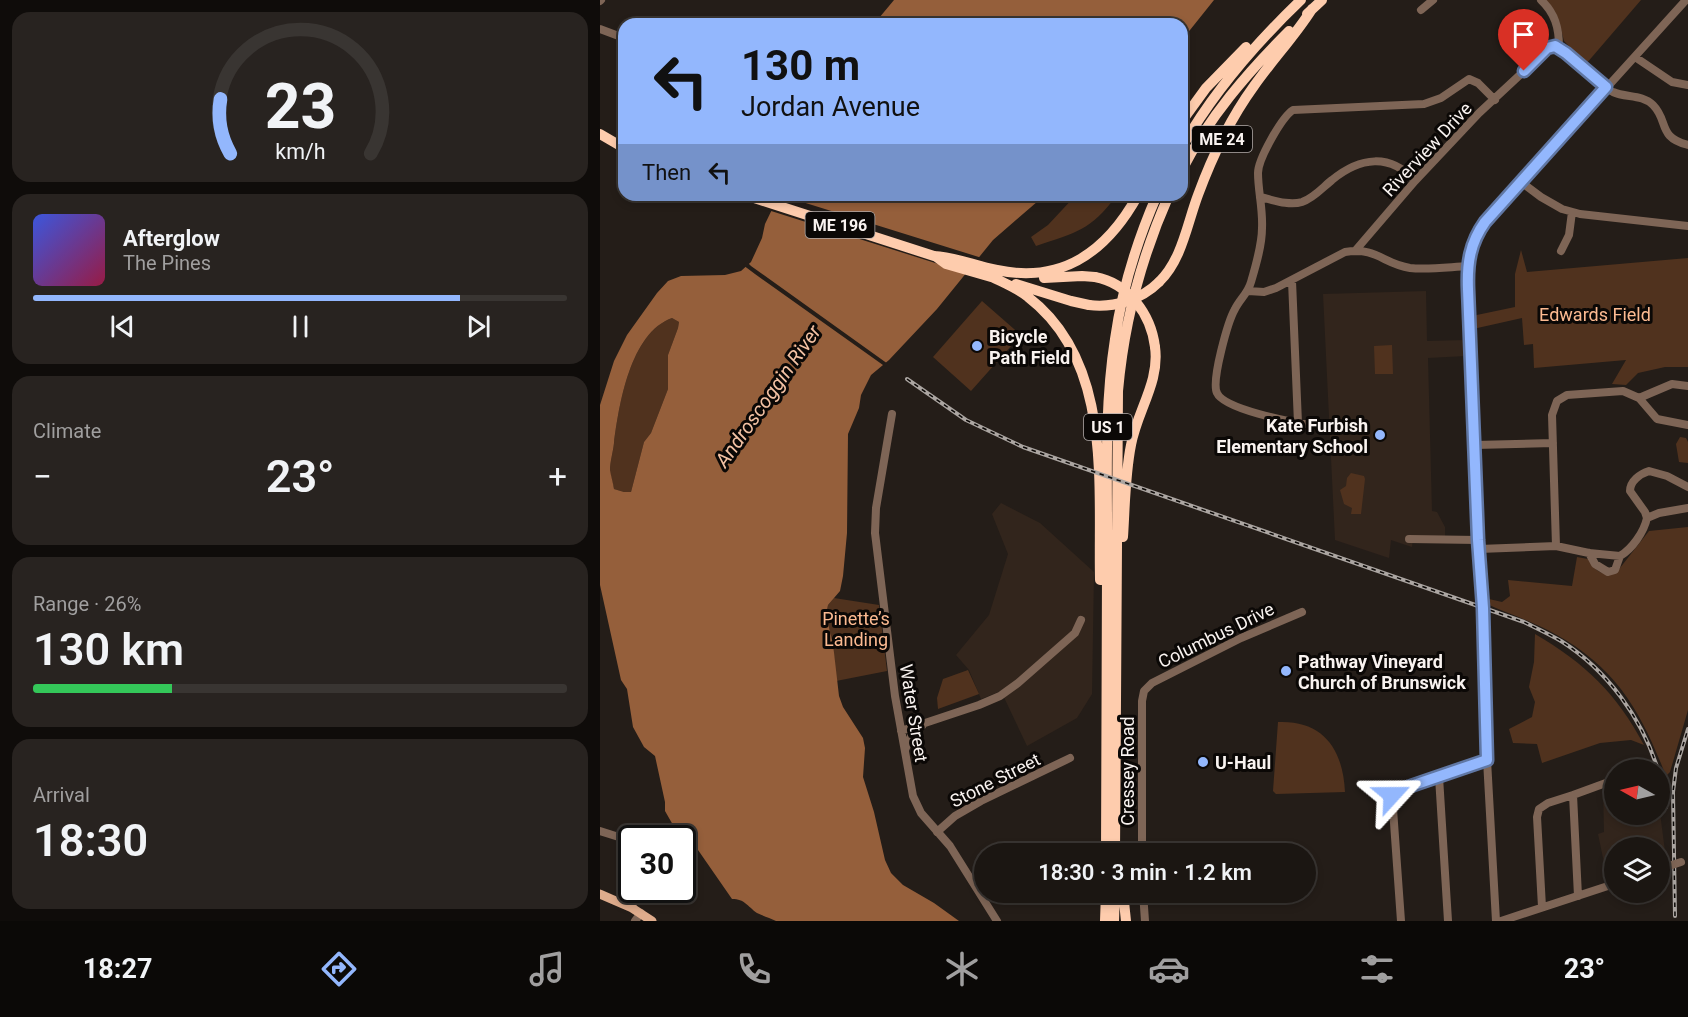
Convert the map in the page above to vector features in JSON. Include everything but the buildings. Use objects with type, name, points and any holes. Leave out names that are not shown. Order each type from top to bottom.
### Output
[{"type":"highway","points":[[1188,138],[1228,79],[1301,0]]},
{"type":"highway","points":[[1188,159],[1203,133],[1255,65],[1322,0]]},
{"type":"highway","name":"ME 24","points":[[994,274],[1089,305],[1127,301],[1147,292],[1159,282],[1176,258],[1210,164],[1233,119],[1258,80],[1297,32],[1312,9]]},
{"type":"highway","name":"ME 24","points":[[1188,112],[1226,67],[1263,30],[1277,24]]},
{"type":"highway","points":[[600,134],[618,144]]},
{"type":"highway","name":"ME 196","points":[[764,201],[934,256],[946,264],[994,274]]},
{"type":"highway","points":[[994,274],[1044,272],[1084,258],[1115,231],[1134,201]]},
{"type":"highway","name":"US 1","points":[[1106,843],[1108,444],[1111,368],[1126,282],[1137,245],[1155,201]]},
{"type":"highway","name":"US 1","points":[[1115,843],[1117,410],[1122,354],[1129,316],[1143,261],[1167,201]]},
{"type":"highway","points":[[994,274],[1030,278],[1074,276],[1109,281],[1137,303],[1149,322],[1155,347],[1154,379],[1131,444],[1121,563],[1116,575]]},
{"type":"highway","points":[[994,274],[1021,292],[1049,316],[1076,357],[1089,391],[1096,433],[1102,640],[1107,666]]},
{"type":"highway","points":[[1115,827],[1119,843]]},
{"type":"highway","points":[[1105,921],[1106,903]]},
{"type":"highway","points":[[1114,921],[1115,903]]},
{"type":"highway","points":[[1125,903],[1126,921]]},
{"type":"main road","points":[[600,894],[632,908],[638,917],[652,921]]},
{"type":"street","points":[[1421,10],[1433,0]]},
{"type":"street","points":[[1541,0],[1550,10],[1556,23],[1559,47],[1613,92],[1649,102],[1657,110],[1669,135],[1678,142],[1688,145]]},
{"type":"street","points":[[1604,887],[1511,919],[1498,921],[1487,760],[1483,608],[1468,266],[1470,248],[1485,222],[1686,0]]},
{"type":"street","points":[[600,29],[618,36]]},
{"type":"street","name":"Riverview Drive","points":[[1355,251],[1415,181],[1479,113],[1547,48],[1559,47]]},
{"type":"street","points":[[1635,57],[1672,82],[1688,85]]},
{"type":"street","points":[[1334,425],[1298,423],[1240,408],[1224,400],[1216,392],[1217,374],[1228,326],[1235,309],[1248,291],[1262,236],[1259,165],[1283,121],[1293,110],[1424,104],[1441,98],[1469,79],[1478,83],[1495,100]]},
{"type":"street","points":[[1260,197],[1292,203],[1304,201],[1346,170],[1375,161],[1400,166],[1415,181]]},
{"type":"street","points":[[1521,182],[1551,204],[1572,212],[1688,226]]},
{"type":"street","points":[[1562,250],[1569,235],[1572,212]]},
{"type":"street","points":[[1248,291],[1264,291],[1292,281],[1345,252],[1374,253],[1408,267],[1468,266]]},
{"type":"street","points":[[1292,281],[1298,423]]},
{"type":"street","points":[[1639,398],[1672,384],[1688,386]]},
{"type":"street","points":[[1556,546],[1552,410],[1561,397],[1623,391],[1639,398],[1657,419],[1688,425]]},
{"type":"street","name":"Water Street","points":[[892,414],[876,508],[875,533],[888,651],[910,786],[916,804],[927,822],[956,855],[997,921]]},
{"type":"street","points":[[1475,445],[1553,443]]},
{"type":"street","points":[[1409,539],[1556,546],[1589,553],[1620,556],[1628,551],[1644,527],[1647,518],[1630,491],[1632,482],[1643,472],[1655,471],[1688,487]]},
{"type":"street","points":[[1647,518],[1659,513],[1688,508]]},
{"type":"street","points":[[1589,553],[1595,564],[1608,572],[1615,570],[1620,556]]},
{"type":"street","name":"Columbus Drive","points":[[1145,689],[1157,680],[1216,650],[1288,616],[1302,612]]},
{"type":"street","points":[[901,731],[979,705],[1008,691],[1075,633],[1081,620]]},
{"type":"street","name":"Cressey Road","points":[[1142,843],[1142,701],[1145,689]]},
{"type":"street","points":[[905,751],[907,741],[924,724]]},
{"type":"street","name":"Stone Street","points":[[937,832],[955,816],[981,801],[1070,758]]},
{"type":"street","points":[[1401,921],[1392,795],[1394,792],[1487,760]]},
{"type":"street","points":[[1439,777],[1448,921]]},
{"type":"street","points":[[1542,907],[1539,809],[1548,803],[1604,784]]},
{"type":"street","points":[[1573,795],[1578,896]]},
{"type":"street","points":[[600,831],[618,837]]},
{"type":"street","points":[[1670,866],[1685,861]]},
{"type":"street","points":[[632,908],[633,903]]},
{"type":"street","points":[[1144,903],[1145,921]]},
{"type":"shaded area","name":"Kate Furbish Elementary School","points":[[1426,291],[1427,341],[1466,340],[1466,356],[1428,358],[1432,511],[1437,512],[1445,527],[1445,539],[1413,539],[1412,547],[1391,540],[1389,558],[1335,540],[1323,294]]},
{"type":"shaded area","points":[[1001,503],[1040,523],[1094,572],[1092,694],[1077,718],[1027,746],[1001,691],[981,699],[969,670],[956,655],[989,615],[1008,554],[992,514]]},
{"type":"shaded area","points":[[1603,788],[1604,825],[1662,825],[1663,837],[1604,837],[1604,863],[1598,834],[1604,832]]},
{"type":"green space","points":[[1545,0],[1641,0],[1586,64],[1564,41],[1560,25]]},
{"type":"green space","points":[[1070,201],[1112,201],[1099,216],[1082,229],[1036,246],[1031,237],[1048,225]]},
{"type":"green space","name":"Edwards Field","points":[[1521,250],[1527,272],[1688,258],[1688,367],[1665,367],[1638,373],[1626,385],[1612,384],[1626,360],[1534,368],[1533,344],[1524,345],[1522,318],[1473,329],[1472,316],[1515,307],[1515,274]]},
{"type":"green space","name":"Bicycle Path Field","points":[[982,301],[1021,335],[971,391],[933,357]]},
{"type":"green space","points":[[672,318],[679,322],[668,355],[668,389],[651,433],[644,442],[631,492],[614,489],[610,464],[619,410],[629,372],[646,339],[658,326]]},
{"type":"green space","points":[[1392,345],[1393,374],[1375,374],[1374,346]]},
{"type":"green space","points":[[1680,437],[1686,438],[1688,442],[1688,463],[1679,462],[1676,444]]},
{"type":"green space","points":[[1351,473],[1364,476],[1365,479],[1361,514],[1351,514],[1352,508],[1344,504],[1340,490],[1346,486],[1347,478]]},
{"type":"green space","points":[[1688,527],[1688,710],[1670,772],[1670,759],[1659,759],[1636,712],[1611,677],[1595,662],[1577,647],[1547,630],[1487,604],[1489,599],[1502,602],[1510,596],[1508,580],[1572,586],[1577,557],[1588,559],[1596,569],[1603,573],[1616,573],[1649,531]]},
{"type":"green space","name":"Pinette’s Landing","points":[[834,598],[879,605],[887,671],[836,681],[833,644],[826,615],[828,605]]},
{"type":"green space","points":[[1535,634],[1569,656],[1598,681],[1623,710],[1644,745],[1631,740],[1600,743],[1542,763],[1537,744],[1513,743],[1509,729],[1532,717],[1535,702],[1529,687],[1534,662]]},
{"type":"green space","points":[[968,670],[979,694],[938,709],[937,698],[943,679]]},
{"type":"green space","points":[[1278,722],[1307,726],[1328,740],[1340,763],[1345,792],[1276,794],[1273,791]]},
{"type":"water","points":[[894,0],[1214,0],[1188,32],[1188,18],[879,18]]},
{"type":"water","name":"Androscoggin River","points":[[776,201],[1038,201],[993,240],[937,309],[889,360],[871,375],[861,395],[859,408],[848,434],[847,533],[843,576],[840,591],[828,605],[826,615],[833,644],[839,696],[843,707],[863,738],[865,748],[863,777],[885,860],[891,873],[903,885],[959,921],[776,921],[757,913],[743,902],[732,899],[696,847],[696,825],[673,825],[665,811],[655,756],[644,747],[633,727],[627,689],[621,680],[600,585],[600,405],[614,361],[627,335],[668,281],[681,276],[725,275],[741,271],[751,262]],"holes":[[[672,318],[679,322],[668,355],[668,389],[651,433],[644,442],[631,492],[614,489],[610,464],[619,410],[629,372],[646,339],[658,326]]]},
{"type":"pier","points":[[773,201],[799,201],[982,258],[970,274],[768,210]]},
{"type":"pier","points":[[747,262],[888,364],[885,367],[755,274],[743,265]]},
{"type":"railway","points":[[907,379],[966,420],[1023,447],[1524,622],[1547,633],[1578,653],[1608,681],[1643,732],[1654,759]]},
{"type":"railway","points":[[1675,916],[1673,792],[1676,768],[1688,729]]},
{"type":"place","name":"Bicycle Path Field","points":[[977,346]]},
{"type":"place","name":"Kate Furbish Elementary School","points":[[1380,435]]},
{"type":"place","name":"Pathway Vineyard Church of Brunswick","points":[[1286,671]]},
{"type":"place","name":"U-Haul","points":[[1203,762]]},
{"type":"route","points":[[1392,795],[1402,789],[1487,760],[1483,608],[1478,540],[1468,289],[1470,248],[1485,222],[1606,87],[1555,46],[1547,48],[1524,71]]}]
